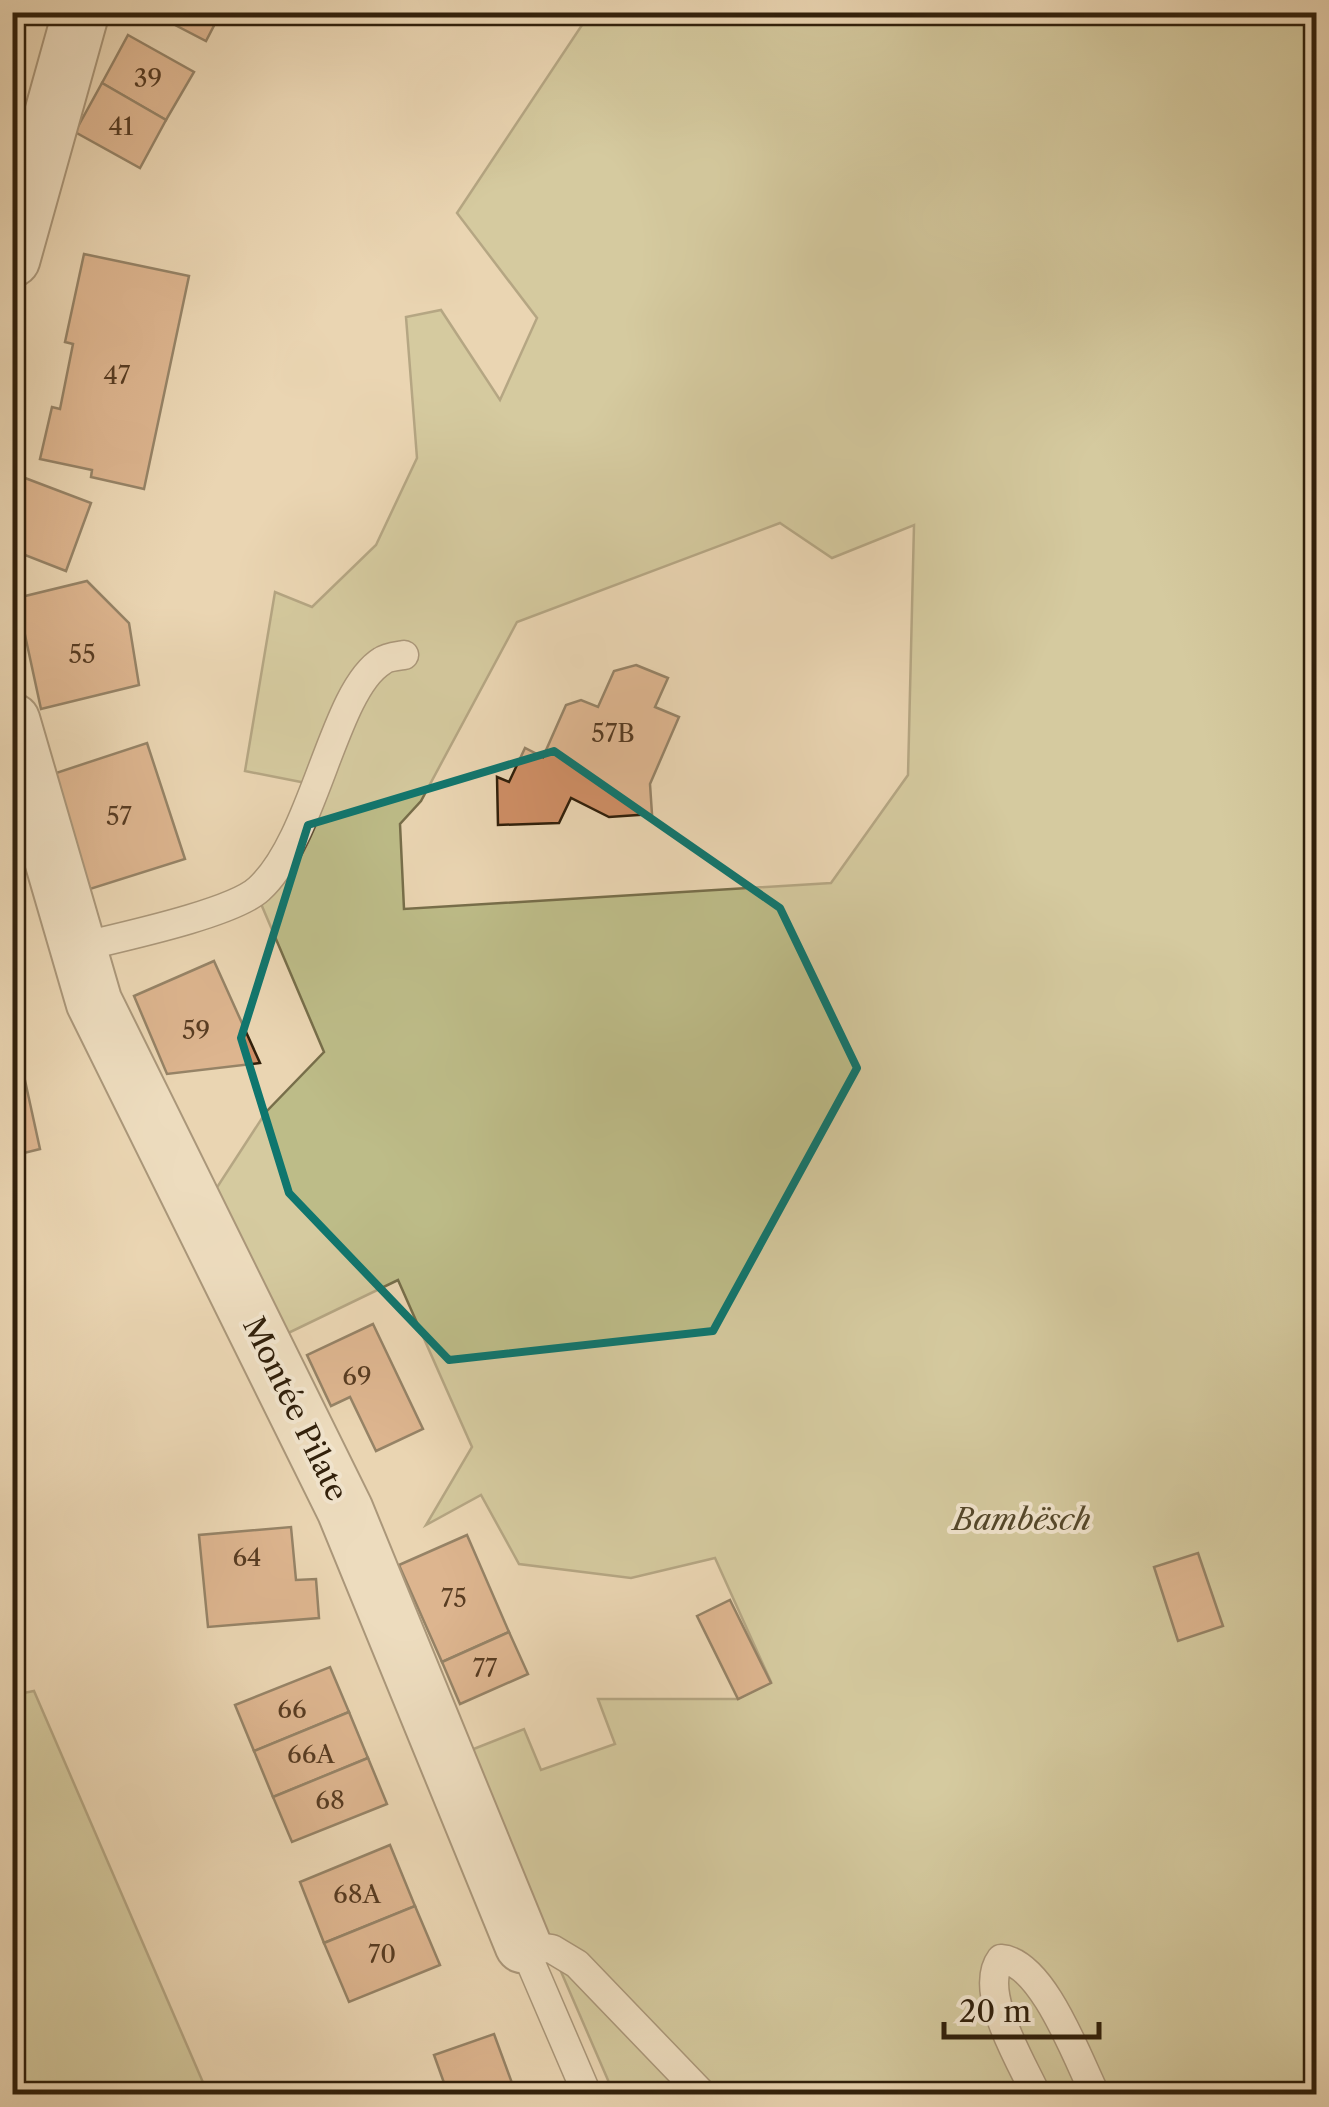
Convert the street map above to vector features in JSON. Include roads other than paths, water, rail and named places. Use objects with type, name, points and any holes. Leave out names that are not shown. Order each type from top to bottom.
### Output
[{"type":"street","points":[[12,259],[81,12]]},
{"type":"street","name":"Montée Pilate","points":[[12,721],[94,1002],[345,1510],[523,1944]]},
{"type":"lane","points":[[76,948],[214,910],[256,892],[288,856],[357,688],[382,660],[404,655]]},
{"type":"lane","points":[[523,1944],[552,1949],[577,1964],[702,2094]]},
{"type":"lane","name":"Montée Pilate","points":[[523,1944],[588,2094]]},
{"type":"lane","points":[[1036,2094],[995,2002],[995,1966],[1000,1959],[1011,1960],[1039,1983],[1096,2094]]},
{"type":"park label","name":"Bambësch","points":[[1022,1520]]}]
